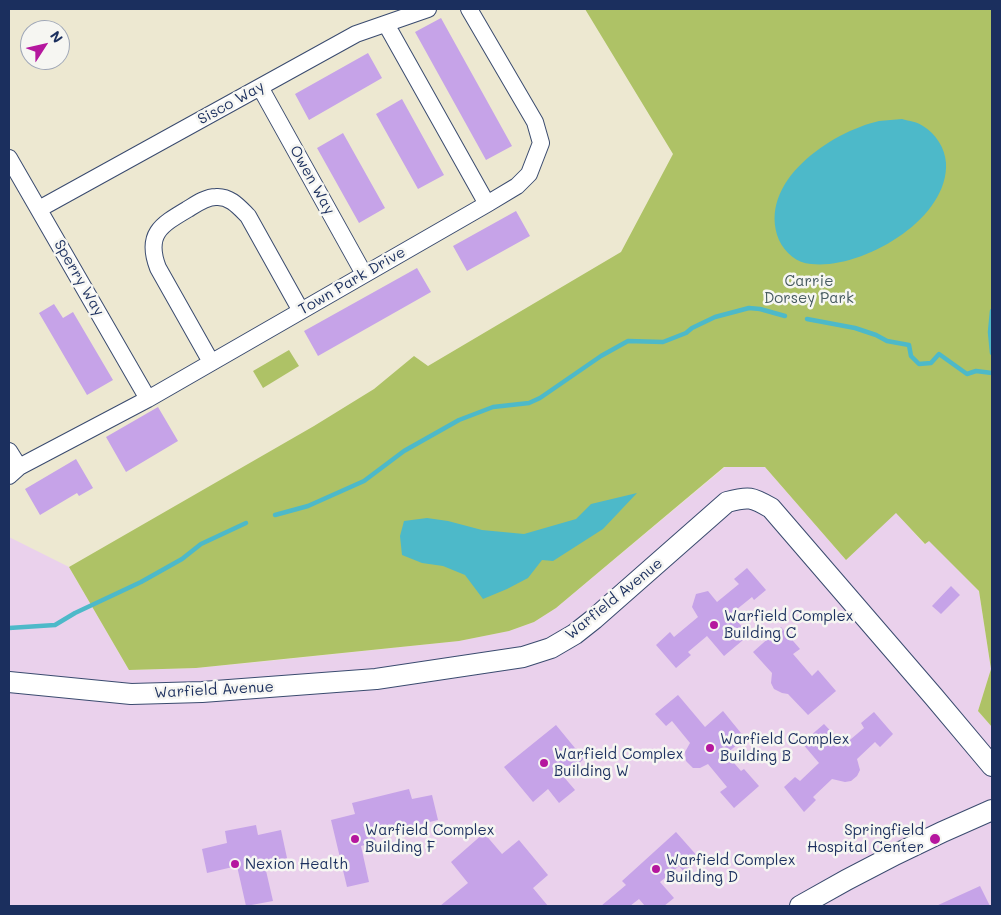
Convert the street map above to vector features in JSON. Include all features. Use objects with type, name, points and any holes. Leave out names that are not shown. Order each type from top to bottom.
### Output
[{"type":"street","name":"Sisco Way","points":[[39,209],[356,34],[428,9]]},
{"type":"street","name":"Town Park Drive","points":[[14,472],[148,399],[487,204],[517,186],[529,174],[541,143],[535,122],[469,9]]},
{"type":"street","points":[[386,24],[487,204]]},
{"type":"street","name":"Owen Way","points":[[260,87],[364,274]]},
{"type":"street","name":"Sperry Way","points":[[9,158],[148,399]]},
{"type":"street","points":[[211,362],[153,257],[153,247],[158,230],[166,221],[204,200],[216,197],[237,204],[248,216],[301,311]]},
{"type":"street","points":[[9,452],[14,472]]},
{"type":"street","name":"Warfield Avenue","points":[[9,682],[131,694],[202,692],[376,679],[523,657],[552,648],[575,634],[728,502],[746,497],[759,501],[771,508],[992,766]]},
{"type":"street","points":[[800,906],[905,850],[992,810]]},
{"type":"shaded area","points":[[725,467],[765,467],[846,560],[896,512],[924,544],[929,540],[979,591],[991,669],[978,711],[992,727],[992,906],[9,906],[9,537],[69,567],[129,670],[196,668],[268,661],[459,641],[509,631],[534,622],[556,608]]},
{"type":"green space","name":"Carrie Dorsey Park","points":[[585,9],[992,9],[992,727],[978,711],[991,669],[979,591],[929,541],[925,544],[896,513],[846,560],[765,467],[724,467],[556,608],[534,622],[509,631],[459,641],[196,668],[129,670],[69,567],[314,426],[374,389],[414,356],[428,366],[621,252],[673,154]]},
{"type":"green space","points":[[289,350],[299,366],[263,388],[253,371]]},
{"type":"water","points":[[902,119],[928,129],[939,142],[944,152],[946,163],[943,184],[933,204],[918,222],[898,237],[876,250],[854,259],[831,264],[811,264],[801,262],[792,256],[779,240],[775,219],[778,198],[788,180],[802,163],[820,148],[840,136],[879,121]]},
{"type":"water","points":[[637,493],[603,529],[553,561],[542,560],[528,578],[483,599],[465,575],[443,566],[422,563],[402,555],[400,536],[404,521],[427,518],[448,521],[482,530],[524,534],[576,519],[591,504]]},
{"type":"building","points":[[441,18],[512,146],[486,160],[415,32]]},
{"type":"building","points":[[368,53],[382,78],[309,120],[295,94]]},
{"type":"building","points":[[402,99],[444,175],[418,189],[376,114]]},
{"type":"building","points":[[343,133],[385,208],[359,223],[317,148]]},
{"type":"building","points":[[516,211],[530,236],[467,271],[453,246]]},
{"type":"building","points":[[417,268],[431,292],[318,356],[304,331]]},
{"type":"building","points":[[54,304],[63,318],[73,312],[113,380],[87,395],[39,313]]},
{"type":"building","points":[[158,407],[178,441],[126,472],[106,437]]},
{"type":"building","points":[[76,459],[93,488],[79,496],[77,493],[40,515],[25,489]]},
{"type":"building","name":"Warfield Complex Building C","points":[[747,568],[766,590],[754,600],[752,597],[731,614],[749,635],[724,656],[707,636],[688,652],[691,655],[676,668],[656,645],[670,632],[674,637],[698,617],[692,607],[696,594],[708,591],[717,602],[739,584],[734,579]]},
{"type":"building","points":[[951,586],[960,595],[941,614],[932,606]]},
{"type":"building","points":[[781,627],[800,649],[793,654],[812,676],[818,670],[836,691],[808,715],[788,694],[774,689],[771,683],[772,673],[753,652]]},
{"type":"building","name":"Warfield Complex Building B","points":[[678,695],[705,727],[723,711],[745,738],[726,754],[741,771],[744,769],[759,786],[734,808],[720,792],[727,787],[708,764],[700,768],[693,768],[686,761],[685,752],[690,743],[672,721],[666,726],[655,714]]},
{"type":"building","points":[[874,712],[893,734],[880,747],[875,742],[857,759],[860,770],[857,776],[851,781],[845,782],[832,779],[813,797],[816,800],[804,812],[784,787],[795,777],[800,781],[819,763],[802,743],[824,724],[844,745],[864,728],[861,723]]},
{"type":"building","name":"Warfield Complex Building W","points":[[556,725],[584,759],[563,776],[575,790],[559,803],[548,789],[533,802],[504,767]]},
{"type":"building","name":"Warfield Complex Building F","points":[[409,789],[412,799],[432,795],[438,820],[374,835],[376,842],[361,846],[369,882],[347,887],[331,820],[355,814],[352,803]]},
{"type":"building","name":"Nexion Health","points":[[256,825],[258,835],[281,830],[287,858],[264,862],[273,901],[246,906],[237,866],[207,873],[202,849],[227,843],[225,831]]},
{"type":"building","name":"Warfield Complex Building D","points":[[676,832],[699,858],[684,872],[679,866],[660,882],[674,898],[664,906],[645,906],[639,899],[630,906],[601,906],[626,885],[622,881]]},
{"type":"building","points":[[484,833],[502,854],[519,840],[548,875],[533,888],[548,906],[440,906],[468,883],[451,862]]},
{"type":"building","points":[[980,886],[990,906],[936,906]]},
{"type":"waterway","points":[[275,515],[308,506],[364,481],[404,451],[459,420],[493,407],[529,403],[540,398],[601,356],[628,341],[663,342],[686,333],[715,317],[749,308],[785,316]]},
{"type":"waterway","points":[[992,311],[990,332],[992,353]]},
{"type":"waterway","points":[[807,319],[855,328],[887,341],[909,345],[911,356],[919,364],[931,363],[939,354],[967,374],[976,371],[992,373]]},
{"type":"waterway","points":[[9,628],[55,625],[75,613],[141,582],[182,559],[201,544],[246,523]]},
{"type":"place","name":"Warfield Complex Building C","points":[[714,625]]},
{"type":"place","name":"Warfield Complex Building B","points":[[710,748]]},
{"type":"place","name":"Warfield Complex Building W","points":[[544,763]]},
{"type":"place","name":"Warfield Complex Building F","points":[[355,839]]},
{"type":"place","name":"Springfield Hospital Center","points":[[935,839]]},
{"type":"place","name":"Nexion Health","points":[[235,864]]},
{"type":"place","name":"Warfield Complex Building D","points":[[656,869]]}]
